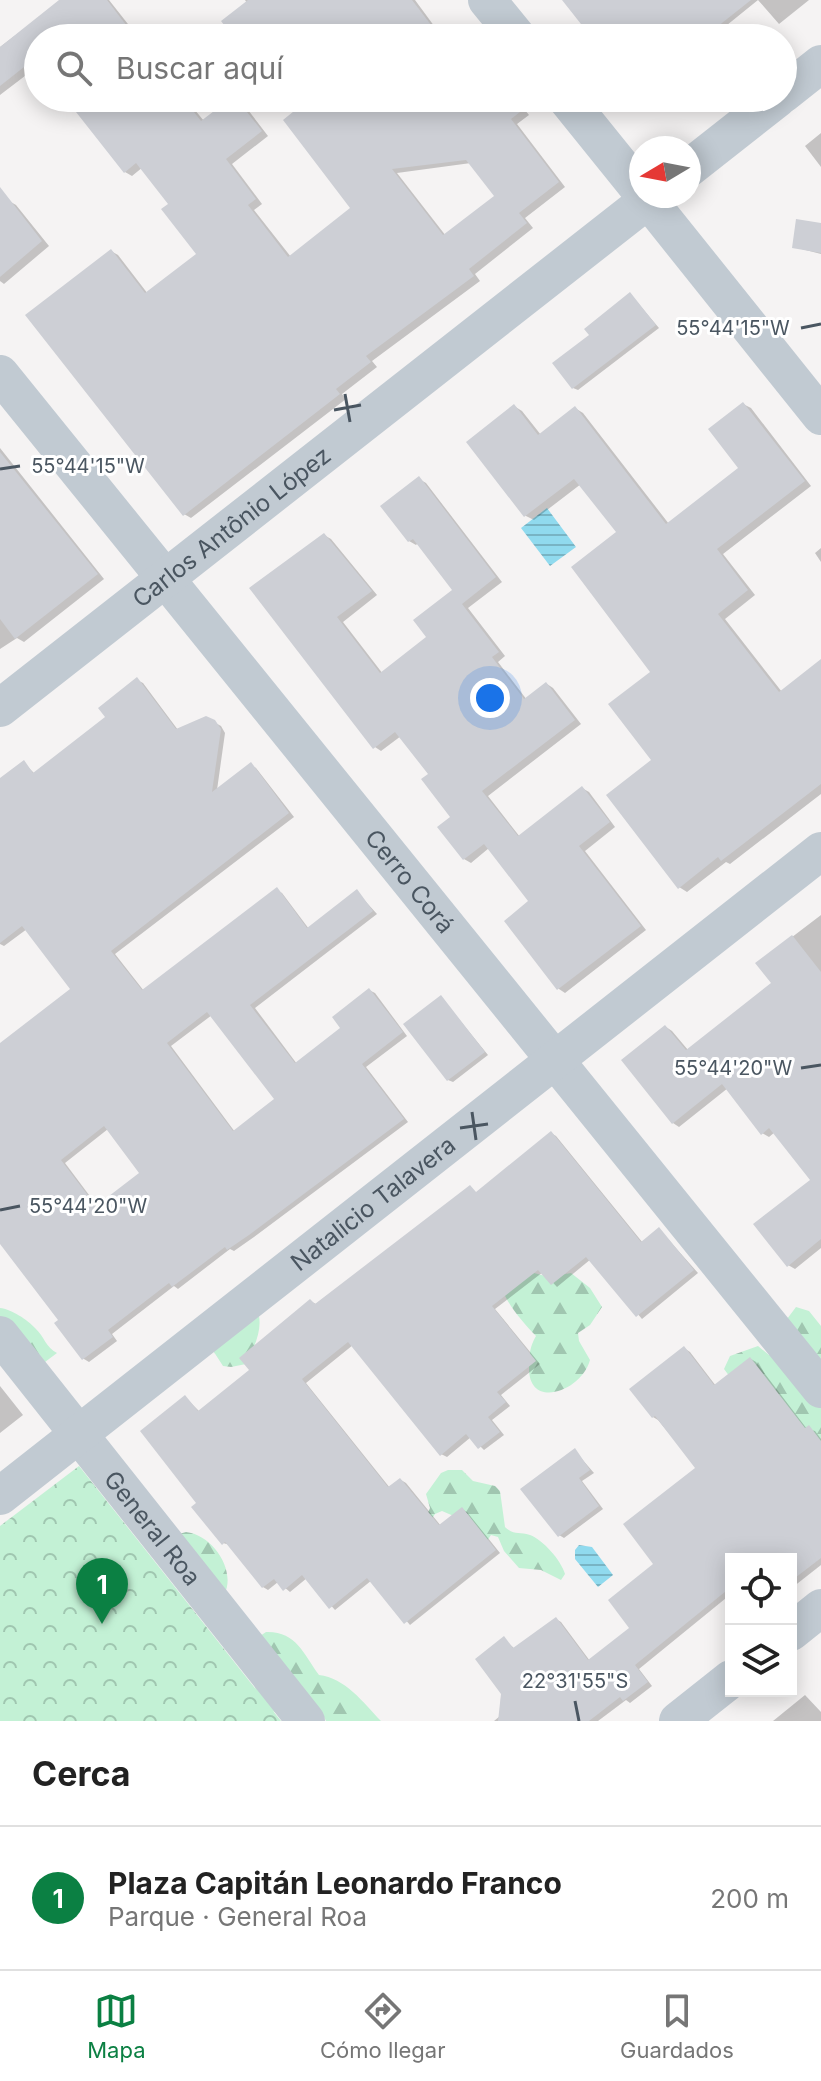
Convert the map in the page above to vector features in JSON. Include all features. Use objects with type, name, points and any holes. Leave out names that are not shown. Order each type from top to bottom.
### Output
[{"type":"street","points":[[487,0],[507,24]]},
{"type":"street","points":[[797,83],[821,64]]},
{"type":"street","points":[[578,112],[629,174]]},
{"type":"street","points":[[701,159],[760,112]]},
{"type":"street","name":"Carlos Antônio López","points":[[0,708],[632,208]]},
{"type":"street","points":[[656,208],[821,416]]},
{"type":"street","name":"Cerro Corá","points":[[0,374],[821,1389]]},
{"type":"street","name":"Natalicio Talavera","points":[[0,1496],[821,851]]},
{"type":"street","name":"General Roa","points":[[0,1335],[77,1436],[306,1721]]},
{"type":"street","points":[[797,1627],[821,1608]]},
{"type":"street","points":[[678,1721],[725,1684]]},
{"type":"green space","points":[[534,1273],[549,1277],[571,1273],[590,1288],[602,1307],[590,1325],[578,1333],[590,1360],[585,1371],[577,1380],[556,1392],[537,1389],[531,1381],[530,1355],[536,1336],[522,1321],[503,1291]]},
{"type":"green space","points":[[796,1307],[809,1311],[821,1326],[821,1443],[733,1381],[724,1369],[730,1356],[758,1346],[769,1355]]},
{"type":"green space","points":[[0,1308],[28,1322],[57,1353],[45,1362],[0,1359]]},
{"type":"green space","points":[[259,1316],[258,1335],[246,1364],[223,1366],[212,1349]]},
{"type":"green space","points":[[79,1466],[281,1721],[0,1721],[0,1526]]},
{"type":"green space","points":[[462,1470],[473,1481],[495,1486],[500,1491],[505,1527],[530,1535],[546,1546],[563,1569],[565,1574],[561,1580],[541,1570],[519,1568],[504,1551],[498,1537],[491,1535],[487,1541],[456,1517],[442,1511],[431,1520],[427,1515],[430,1508],[426,1494],[441,1473]]},
{"type":"green space","points":[[186,1532],[205,1540],[220,1556],[227,1575],[224,1595],[179,1534]]},
{"type":"green space","points":[[266,1632],[292,1639],[319,1675],[345,1686],[381,1721],[326,1721],[324,1717],[287,1715],[267,1708],[257,1695],[253,1667],[254,1640]]},
{"type":"water","points":[[547,508],[576,547],[550,566],[521,528]]},
{"type":"water","points":[[579,1545],[592,1547],[613,1575],[598,1587],[575,1559],[575,1550]]},
{"type":"building","points":[[59,0],[107,0],[125,24],[29,24]]},
{"type":"building","points":[[248,0],[412,0],[430,24],[223,24],[221,21]]},
{"type":"building","points":[[562,0],[751,0],[721,24],[581,24]]},
{"type":"building","points":[[24,28],[24,67],[0,86],[0,47]]},
{"type":"building","points":[[76,112],[194,112],[201,121],[213,112],[247,112],[262,131],[226,159],[256,199],[248,205],[288,257],[350,208],[283,120],[293,112],[520,112],[511,119],[559,182],[519,213],[527,223],[469,269],[474,276],[366,356],[371,362],[336,389],[340,394],[183,516],[25,315],[111,249],[145,293],[196,254],[161,209],[168,204],[136,163],[124,173]],"holes":[[[466,160],[494,196],[443,235],[392,169]]]},
{"type":"building","points":[[0,187],[42,241],[0,277]]},
{"type":"building","points":[[796,219],[821,223],[821,253],[792,248]]},
{"type":"building","points":[[630,292],[656,325],[572,389],[552,363],[589,335],[584,329]]},
{"type":"building","points":[[743,402],[805,481],[717,549],[748,590],[718,614],[779,692],[821,659],[821,784],[721,861],[718,857],[678,889],[606,795],[651,760],[608,704],[650,672],[571,567],[616,532],[574,479],[524,517],[466,442],[514,404],[538,435],[575,406],[666,524],[738,468],[708,429]]},
{"type":"building","points":[[0,452],[98,574],[15,639],[0,619]]},
{"type":"building","points":[[419,476],[496,577],[462,604],[499,652],[492,657],[524,699],[546,682],[575,720],[482,791],[518,836],[582,786],[610,822],[579,846],[641,926],[557,990],[504,921],[528,901],[484,844],[463,860],[437,827],[450,817],[421,779],[428,774],[395,732],[373,749],[249,588],[324,533],[372,591],[337,617],[380,673],[426,637],[413,620],[452,590],[413,539],[408,542],[380,506]]},
{"type":"building","points":[[137,677],[176,729],[206,716],[215,720],[221,729],[212,792],[251,762],[289,813],[111,951],[142,990],[277,887],[307,928],[357,889],[373,911],[250,1005],[295,1063],[340,1028],[332,1017],[369,988],[403,1032],[362,1064],[404,1119],[249,1235],[227,1250],[225,1247],[172,1287],[169,1283],[108,1330],[113,1337],[82,1360],[54,1323],[58,1320],[0,1244],[0,1043],[70,989],[22,926],[0,943],[0,778],[24,760],[33,773],[105,717],[98,708]],"holes":[[[207,1012],[274,1099],[233,1131],[167,1043]],[[104,1126],[139,1173],[96,1206],[61,1160]]]},
{"type":"building","points":[[792,935],[821,972],[821,1239],[787,1267],[753,1224],[810,1180],[769,1128],[761,1135],[722,1084],[672,1124],[621,1060],[665,1025],[686,1050],[771,983],[755,963]]},
{"type":"building","points":[[441,995],[485,1052],[447,1081],[403,1024]]},
{"type":"building","points":[[551,1131],[641,1242],[659,1227],[694,1270],[636,1317],[586,1257],[551,1285],[538,1270],[492,1306],[536,1361],[497,1392],[506,1402],[488,1417],[500,1432],[478,1449],[466,1434],[440,1456],[348,1342],[302,1379],[388,1487],[400,1478],[439,1525],[462,1507],[496,1550],[404,1624],[367,1578],[329,1609],[302,1575],[283,1591],[274,1579],[262,1588],[225,1542],[222,1545],[191,1507],[196,1503],[140,1431],[185,1395],[198,1411],[249,1370],[239,1358],[310,1299],[315,1304],[470,1185],[476,1192]]},
{"type":"building","points":[[684,1346],[714,1385],[750,1357],[805,1428],[809,1425],[821,1441],[821,1558],[797,1576],[797,1553],[725,1553],[725,1592],[635,1665],[648,1682],[623,1701],[620,1697],[589,1721],[498,1721],[501,1694],[475,1659],[504,1636],[513,1648],[556,1617],[588,1660],[629,1628],[608,1600],[653,1564],[623,1524],[695,1468],[655,1416],[652,1418],[629,1389]]},
{"type":"building","points":[[575,1448],[590,1470],[579,1478],[599,1506],[558,1537],[520,1489]]},
{"type":"place","name":"Plaza Capitán Leonardo Franco","points":[[102,1624]]}]
